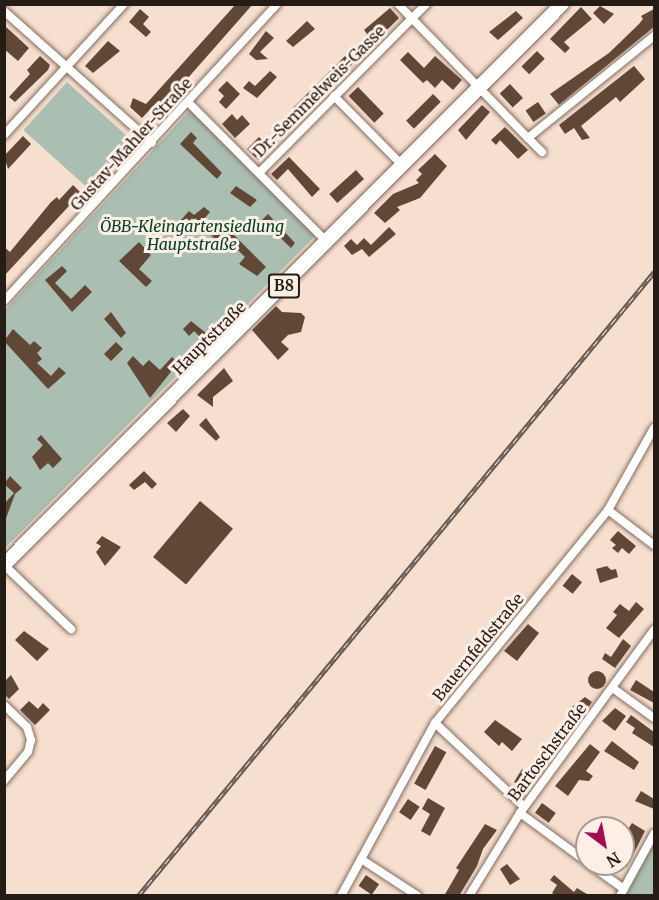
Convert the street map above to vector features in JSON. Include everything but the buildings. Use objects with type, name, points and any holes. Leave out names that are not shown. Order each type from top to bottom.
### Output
[{"type":"main road","name":"Hauptstraße","points":[[4,565],[481,88],[562,4]]},
{"type":"street","points":[[4,135],[124,4]]},
{"type":"street","name":"Gustav-Mahler-Straße","points":[[4,301],[152,143],[277,4]]},
{"type":"street","points":[[398,4],[542,152]]},
{"type":"street","name":"Dr.-Semmelweis-Gasse","points":[[260,172],[426,4]]},
{"type":"street","points":[[4,11],[152,143]]},
{"type":"street","points":[[528,138],[654,36]]},
{"type":"street","points":[[334,96],[403,166]]},
{"type":"street","points":[[188,102],[327,242]]},
{"type":"street","name":"Bauernfeldstraße","points":[[341,896],[435,723],[608,510],[654,429]]},
{"type":"street","points":[[608,510],[654,545]]},
{"type":"street","points":[[4,565],[71,629]]},
{"type":"street","name":"Bartoschstraße","points":[[468,896],[522,810],[614,689],[654,630]]},
{"type":"street","points":[[614,689],[654,718]]},
{"type":"street","points":[[4,705],[27,727],[31,740],[28,753],[4,780]]},
{"type":"street","points":[[435,723],[522,810],[575,853]]},
{"type":"street","points":[[603,876],[622,892],[654,834]]},
{"type":"street","points":[[361,860],[418,896]]},
{"type":"green space","points":[[67,82],[133,142],[90,190],[24,130]]},
{"type":"green space","name":"ÖBB-Kleingartensiedlung Hauptstraße","points":[[190,110],[315,236],[5,548],[5,310]]},
{"type":"green space","points":[[654,840],[654,895],[624,896]]},
{"type":"railway","points":[[138,896],[654,272]]}]
